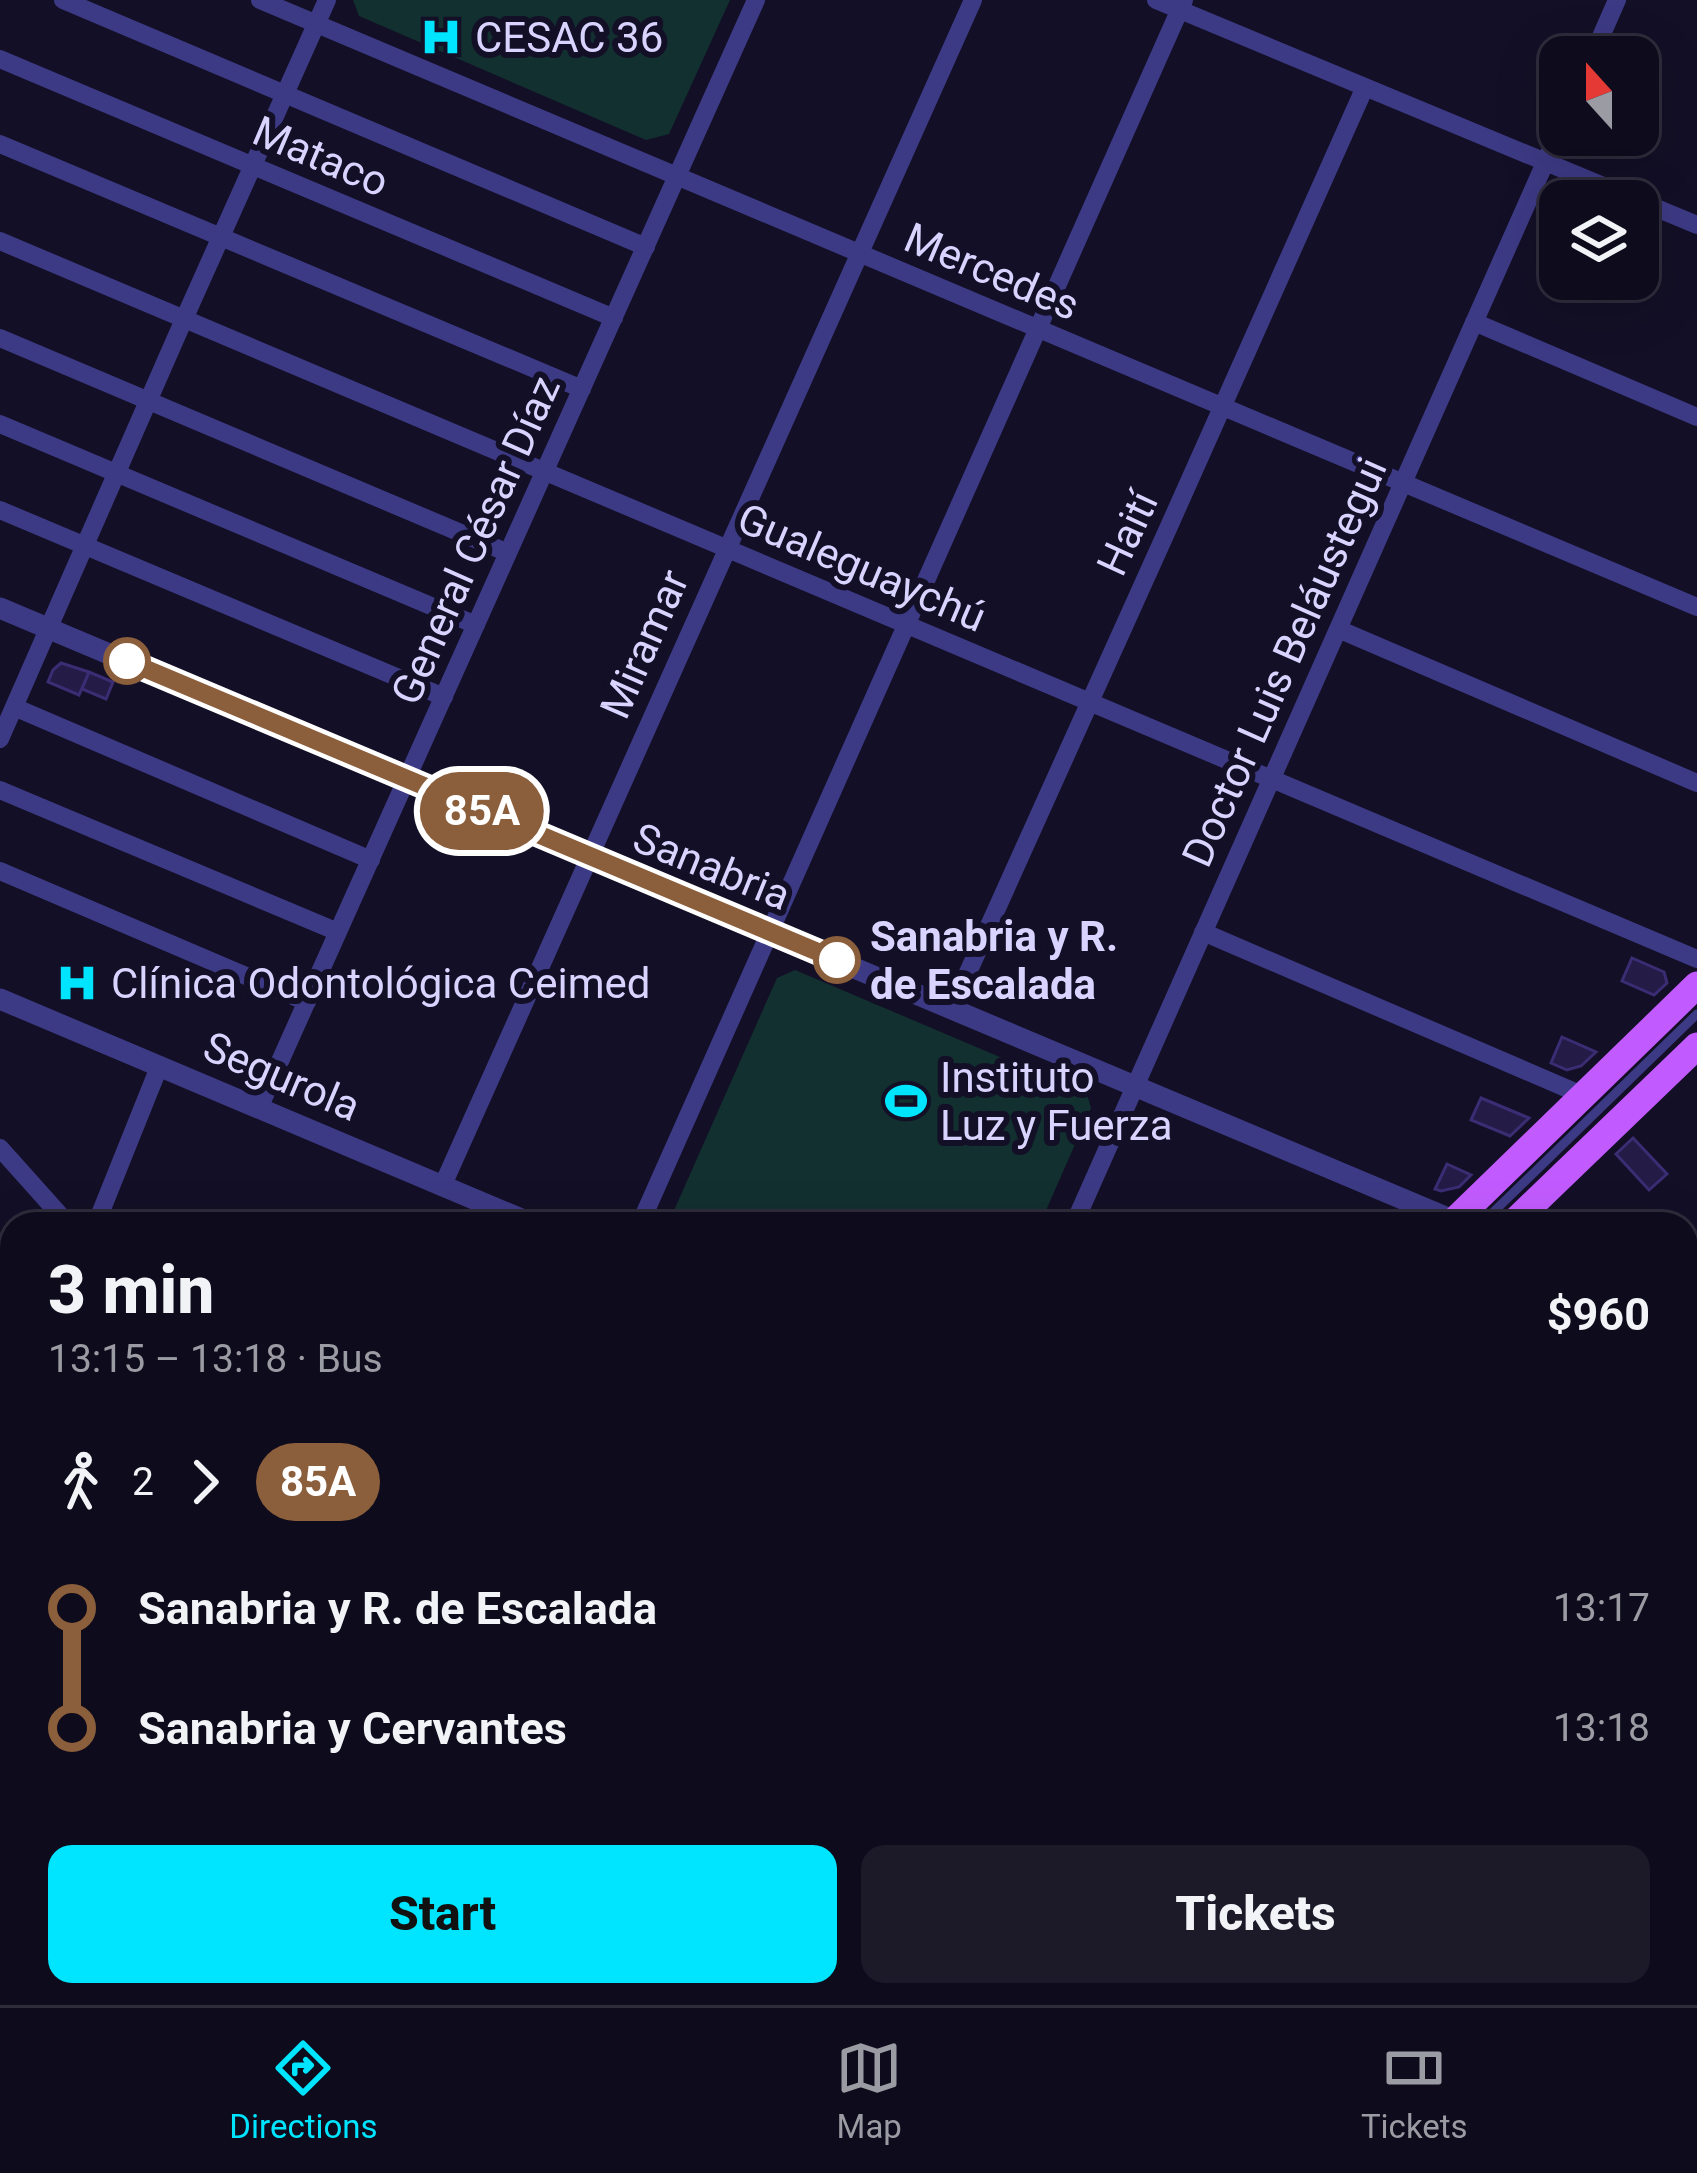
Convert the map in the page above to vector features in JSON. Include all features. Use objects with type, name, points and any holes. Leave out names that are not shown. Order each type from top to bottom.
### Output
[{"type":"main road","points":[[1472,1212],[1582,1095],[1697,985]]},
{"type":"main road","points":[[1524,1212],[1697,1046]]},
{"type":"street","points":[[63,0],[646,247]]},
{"type":"street","name":"Mercedes","points":[[260,0],[1697,607]]},
{"type":"street","points":[[0,740],[328,0]]},
{"type":"street","name":"General César Díaz","points":[[259,1108],[756,0]]},
{"type":"street","name":"Miramar","points":[[442,1186],[973,0]]},
{"type":"street","points":[[1156,0],[1182,5],[1365,87],[1697,224]]},
{"type":"street","points":[[1601,36],[1617,0]]},
{"type":"street","points":[[645,1212],[1182,5]]},
{"type":"street","name":"Mataco","points":[[0,59],[614,319]]},
{"type":"street","name":"Haití","points":[[952,1008],[1365,87]]},
{"type":"street","points":[[0,143],[582,388]]},
{"type":"street","name":"Doctor Luis Beláustegui","points":[[1079,1212],[1548,156]]},
{"type":"street","name":"Gualeguaychú","points":[[0,241],[1697,959]]},
{"type":"street","points":[[1474,322],[1697,417]]},
{"type":"street","points":[[0,338],[508,553]]},
{"type":"street","points":[[0,424],[476,625]]},
{"type":"street","points":[[0,510],[443,697]]},
{"type":"street","name":"Sanabria","points":[[0,608],[1436,1212]]},
{"type":"street","points":[[1338,629],[1697,783]]},
{"type":"street","points":[[14,707],[370,860]]},
{"type":"street","points":[[0,790],[338,932]]},
{"type":"street","points":[[0,872],[307,1002]]},
{"type":"street","points":[[1203,932],[1582,1095]]},
{"type":"street","name":"Segurola","points":[[0,999],[504,1212]]},
{"type":"street","points":[[101,1212],[159,1066]]},
{"type":"street","points":[[0,1148],[57,1212]]},
{"type":"lane","points":[[1474,1212],[1697,1014]]},
{"type":"green space","points":[[353,0],[730,0],[669,134],[646,140],[359,16]]},
{"type":"green space","name":"Instituto Luz y Fuerza","points":[[795,970],[1087,1094],[1091,1108],[1045,1212],[673,1212],[777,978]]},
{"type":"building","points":[[61,663],[89,672],[79,695],[48,682]]},
{"type":"building","points":[[89,672],[113,682],[106,699],[82,689]]},
{"type":"building","points":[[1632,958],[1664,972],[1667,983],[1654,995],[1622,981]]},
{"type":"building","points":[[1562,1037],[1596,1052],[1581,1066],[1567,1070],[1551,1063]]},
{"type":"building","points":[[1481,1098],[1529,1118],[1510,1136],[1471,1120]]},
{"type":"building","points":[[1633,1138],[1667,1174],[1649,1190],[1616,1154]]},
{"type":"building","points":[[1447,1164],[1471,1175],[1459,1187],[1435,1189]]},
{"type":"bus line","name":"85A","points":[[127,661],[837,960]]},
{"type":"place","name":"CESAC 36","points":[[441,37]]},
{"type":"place","name":"Sanabria y R. de Escalada","points":[[837,960]]},
{"type":"place","name":"Clínica Odontológica Ceimed","points":[[77,983]]},
{"type":"place","name":"Instituto Luz y Fuerza","points":[[906,1101]]}]
